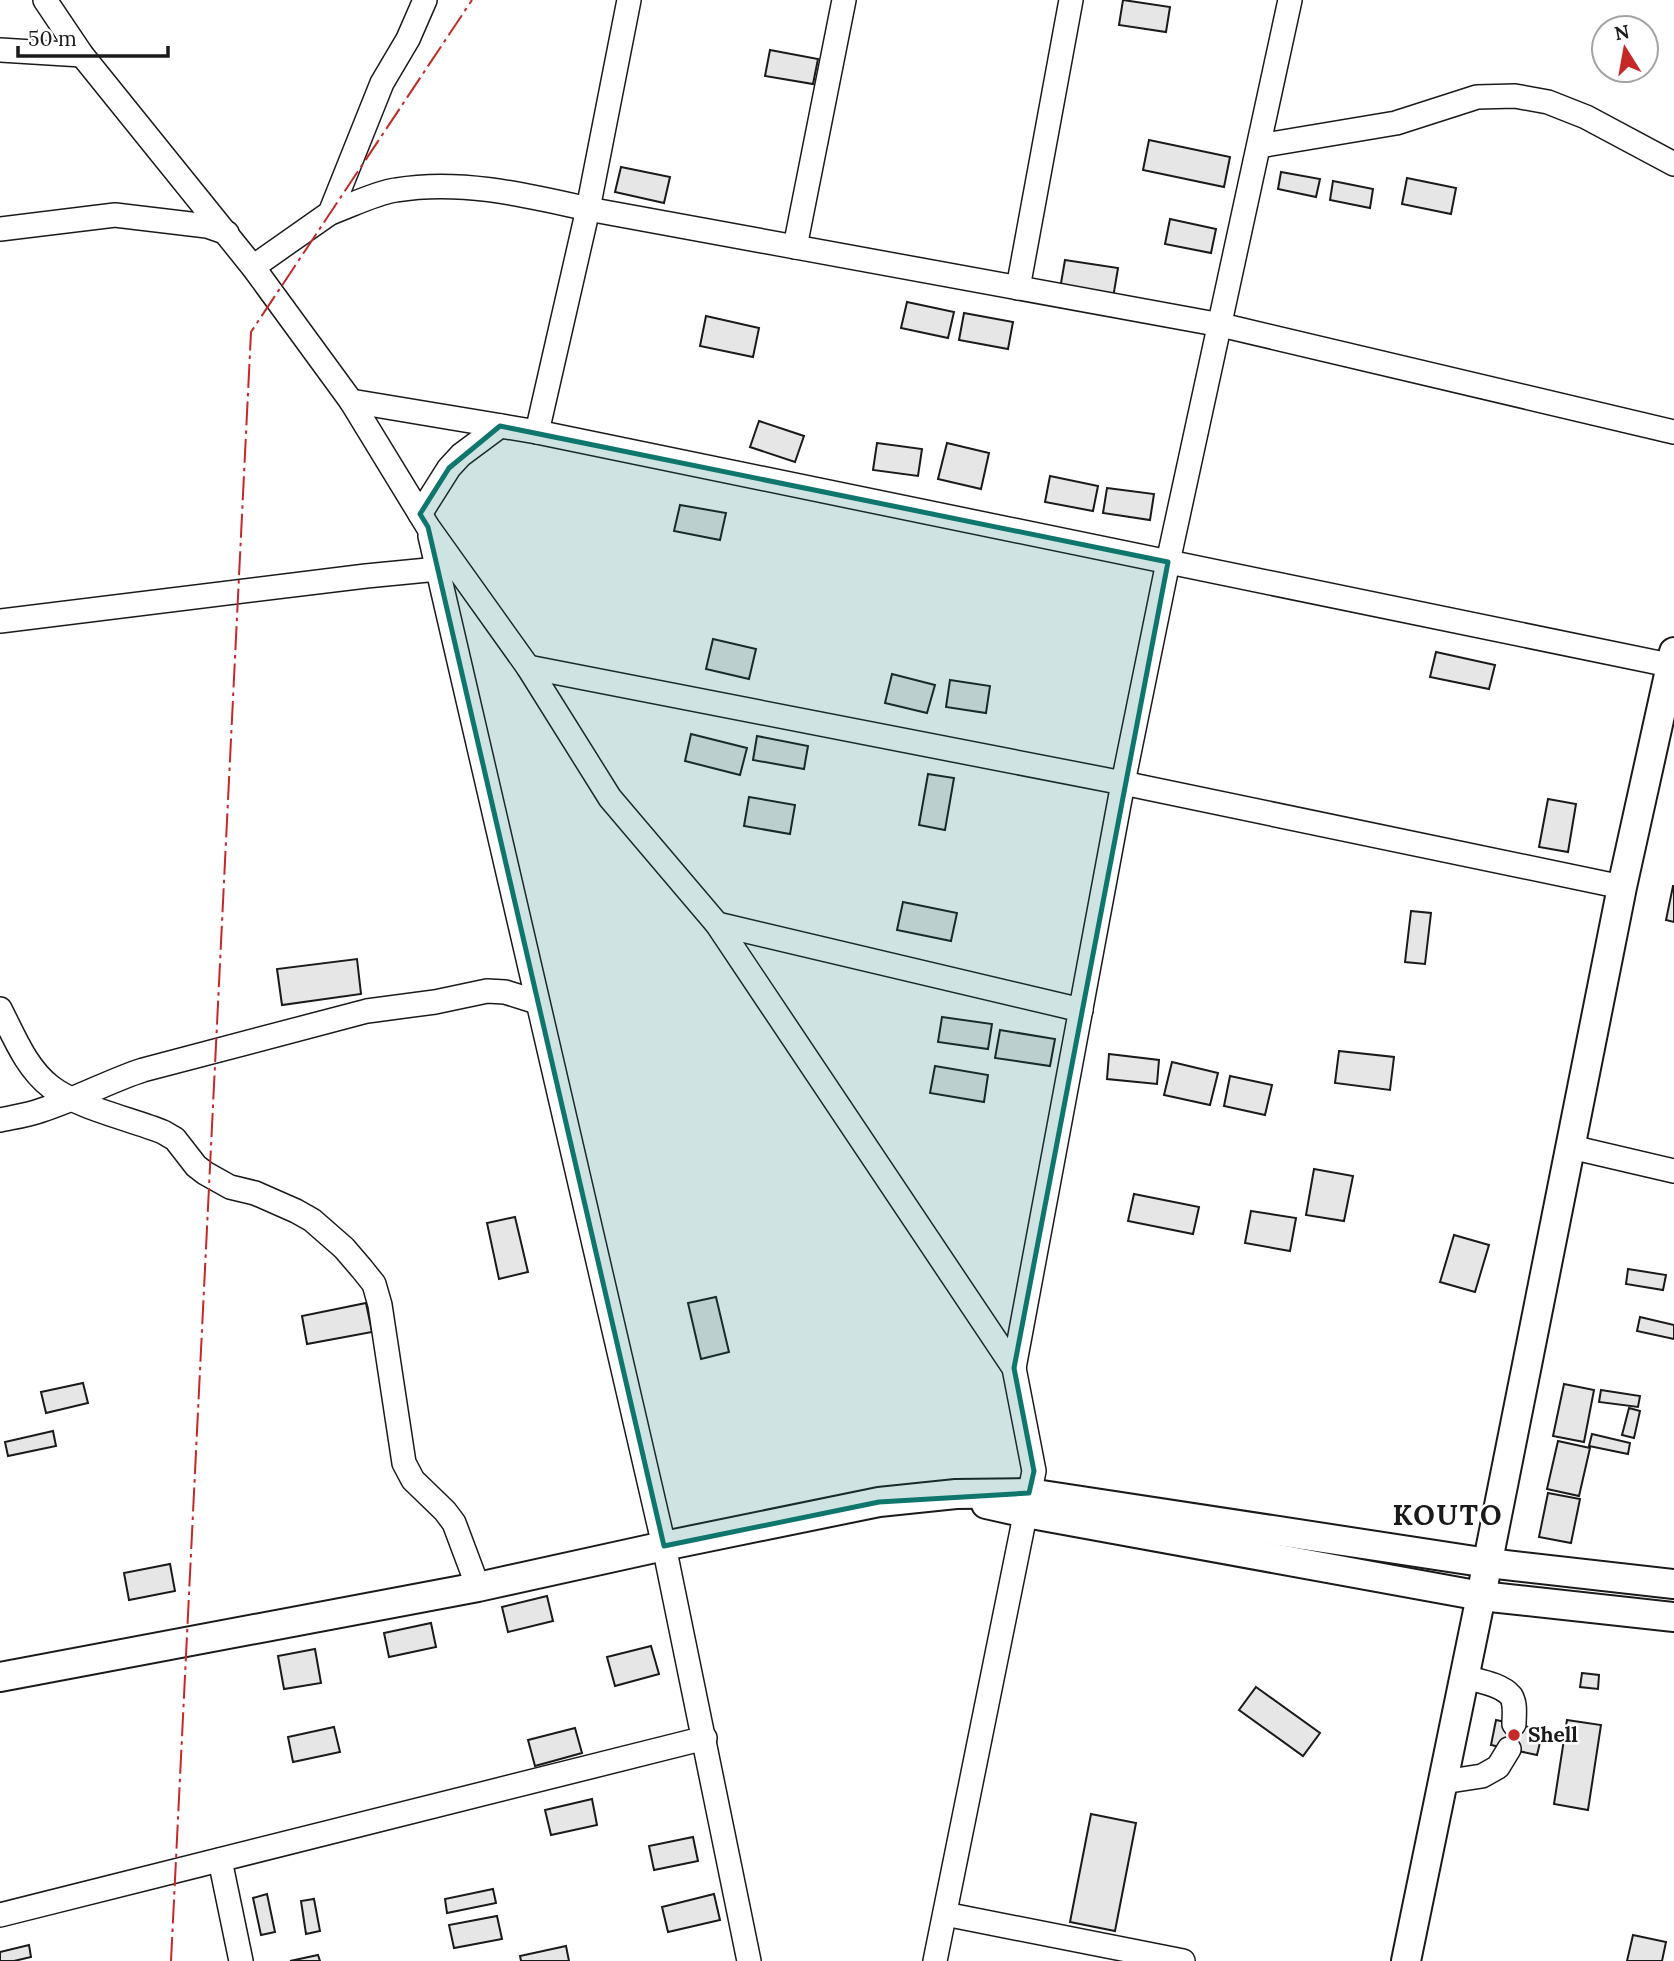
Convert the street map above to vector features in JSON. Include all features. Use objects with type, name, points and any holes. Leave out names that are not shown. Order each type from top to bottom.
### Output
[{"type":"main road","points":[[1406,1961],[1622,887],[1673,661]]},
{"type":"main road","points":[[0,1677],[478,1587],[879,1502],[956,1494],[1003,1509],[1028,1503],[1488,1563],[1674,1584]]},
{"type":"main road","points":[[1028,1503],[1481,1596],[1674,1616]]},
{"type":"street","points":[[46,0],[82,55],[227,233],[351,401],[424,520],[528,667],[610,798],[717,924],[1014,1368]]},
{"type":"street","points":[[330,213],[382,83],[408,39],[425,0]]},
{"type":"street","points":[[537,432],[588,209],[629,0]]},
{"type":"street","points":[[795,247],[844,0]]},
{"type":"street","points":[[1018,288],[1071,0]]},
{"type":"street","points":[[935,1961],[1034,1471],[1014,1368],[1123,783],[1290,0]]},
{"type":"street","points":[[0,50],[82,55]]},
{"type":"street","points":[[1259,146],[1396,123],[1477,97],[1516,96],[1548,102],[1586,117],[1674,164]]},
{"type":"street","points":[[253,267],[330,213],[394,190],[436,186],[506,191],[588,209],[1221,325],[1674,432]]},
{"type":"street","points":[[0,229],[115,215],[207,226],[227,233]]},
{"type":"street","points":[[351,401],[537,432],[1168,562],[1673,661]]},
{"type":"street","points":[[500,426],[461,455],[449,468],[424,520],[438,569],[664,1546],[749,1961]]},
{"type":"street","points":[[0,621],[438,569]]},
{"type":"street","points":[[528,667],[1123,783],[1622,887]]},
{"type":"street","points":[[717,924],[1081,1010]]},
{"type":"street","points":[[0,1120],[41,1111],[144,1070],[367,1011],[435,1002],[487,991],[505,992],[537,1002]]},
{"type":"street","points":[[0,1009],[23,1054],[50,1087],[72,1100],[163,1132],[175,1139],[196,1166],[205,1173],[230,1187],[255,1193],[296,1210],[344,1248],[374,1284],[380,1305],[399,1438],[407,1471],[450,1516],[478,1587]]},
{"type":"street","points":[[1571,1147],[1674,1171]]},
{"type":"street","points":[[1464,1677],[1498,1687],[1511,1697],[1515,1708],[1514,1724]]},
{"type":"street","points":[[0,1915],[705,1738]]},
{"type":"street","points":[[1443,1782],[1482,1776],[1497,1767],[1509,1749]]},
{"type":"street","points":[[220,1860],[242,1961]]},
{"type":"street","points":[[944,1914],[1183,1961]]},
{"type":"highlighted area","points":[[500,426],[1168,562],[1014,1368],[1034,1471],[1029,1493],[879,1502],[664,1546],[428,527],[420,514],[449,468]]},
{"type":"building","points":[[1123,0],[1170,7],[1166,32],[1119,25]]},
{"type":"building","points":[[770,50],[818,59],[813,84],[765,76]]},
{"type":"building","points":[[1149,140],[1230,157],[1224,187],[1143,170]]},
{"type":"building","points":[[621,167],[670,177],[664,203],[615,192]]},
{"type":"building","points":[[1281,172],[1320,179],[1316,197],[1278,189]]},
{"type":"building","points":[[1407,178],[1456,188],[1451,214],[1402,204]]},
{"type":"building","points":[[1333,181],[1373,189],[1370,208],[1330,200]]},
{"type":"building","points":[[1170,219],[1216,229],[1211,253],[1165,244]]},
{"type":"building","points":[[1065,260],[1118,268],[1113,298],[1060,289]]},
{"type":"building","points":[[907,302],[954,312],[948,338],[901,328]]},
{"type":"building","points":[[964,313],[1013,322],[1008,349],[959,340]]},
{"type":"building","points":[[706,316],[759,328],[753,357],[700,346]]},
{"type":"building","points":[[759,421],[804,436],[795,462],[750,447]]},
{"type":"building","points":[[877,443],[922,449],[918,476],[873,470]]},
{"type":"building","points":[[947,443],[989,453],[981,489],[938,479]]},
{"type":"building","points":[[1050,476],[1098,486],[1093,511],[1045,502]]},
{"type":"building","points":[[1107,488],[1154,494],[1150,520],[1103,513]]},
{"type":"building","points":[[680,505],[726,513],[720,540],[674,531]]},
{"type":"building","points":[[713,639],[756,649],[749,679],[706,669]]},
{"type":"building","points":[[1436,652],[1495,665],[1489,689],[1430,677]]},
{"type":"building","points":[[892,674],[935,685],[927,713],[885,703]]},
{"type":"building","points":[[950,680],[990,686],[986,713],[946,707]]},
{"type":"building","points":[[691,734],[747,748],[740,775],[685,761]]},
{"type":"building","points":[[757,736],[808,746],[804,769],[753,760]]},
{"type":"building","points":[[928,774],[954,778],[945,830],[919,825]]},
{"type":"building","points":[[749,797],[795,805],[790,834],[744,826]]},
{"type":"building","points":[[1548,799],[1576,804],[1568,852],[1539,847]]},
{"type":"building","points":[[1674,886],[1674,922],[1666,920]]},
{"type":"building","points":[[903,902],[957,913],[951,941],[897,930]]},
{"type":"building","points":[[1411,911],[1431,913],[1425,964],[1405,962]]},
{"type":"building","points":[[357,959],[361,994],[282,1005],[277,969]]},
{"type":"building","points":[[942,1017],[992,1024],[988,1049],[938,1042]]},
{"type":"building","points":[[1000,1030],[1055,1039],[1050,1066],[995,1058]]},
{"type":"building","points":[[1339,1051],[1394,1057],[1390,1090],[1335,1083]]},
{"type":"building","points":[[1109,1054],[1159,1060],[1157,1084],[1107,1079]]},
{"type":"building","points":[[1172,1062],[1218,1073],[1210,1105],[1164,1095]]},
{"type":"building","points":[[935,1066],[988,1075],[984,1102],[930,1093]]},
{"type":"building","points":[[1230,1076],[1272,1085],[1265,1115],[1224,1106]]},
{"type":"building","points":[[1314,1169],[1353,1176],[1344,1221],[1306,1215]]},
{"type":"building","points":[[1134,1194],[1199,1207],[1193,1234],[1128,1221]]},
{"type":"building","points":[[1251,1211],[1296,1218],[1290,1251],[1245,1243]]},
{"type":"building","points":[[515,1217],[528,1272],[499,1279],[487,1223]]},
{"type":"building","points":[[1454,1235],[1489,1245],[1475,1292],[1440,1282]]},
{"type":"building","points":[[1628,1269],[1666,1275],[1663,1290],[1626,1284]]},
{"type":"building","points":[[716,1297],[729,1352],[701,1359],[688,1303]]},
{"type":"building","points":[[366,1303],[372,1332],[307,1344],[302,1316]]},
{"type":"building","points":[[1640,1317],[1674,1325],[1674,1339],[1637,1331]]},
{"type":"building","points":[[83,1383],[88,1403],[46,1413],[41,1392]]},
{"type":"building","points":[[1564,1384],[1594,1390],[1584,1442],[1553,1436]]},
{"type":"building","points":[[1601,1390],[1640,1396],[1638,1407],[1599,1402]]},
{"type":"building","points":[[1629,1408],[1640,1411],[1634,1438],[1622,1435]]},
{"type":"building","points":[[53,1431],[56,1446],[8,1456],[5,1442]]},
{"type":"building","points":[[1592,1434],[1630,1443],[1628,1454],[1589,1446]]},
{"type":"building","points":[[1558,1441],[1590,1448],[1579,1496],[1547,1489]]},
{"type":"building","points":[[1548,1493],[1580,1499],[1571,1543],[1539,1537]]},
{"type":"building","points":[[170,1564],[175,1591],[129,1600],[124,1573]]},
{"type":"building","points":[[547,1596],[553,1621],[508,1632],[502,1607]]},
{"type":"building","points":[[431,1623],[436,1647],[389,1657],[384,1633]]},
{"type":"building","points":[[651,1646],[659,1674],[615,1686],[607,1657]]},
{"type":"building","points":[[315,1649],[321,1683],[284,1689],[278,1656]]},
{"type":"building","points":[[1582,1673],[1599,1675],[1598,1689],[1580,1687]]},
{"type":"building","points":[[1256,1687],[1320,1733],[1303,1756],[1239,1710]]},
{"type":"building","points":[[1496,1720],[1543,1730],[1537,1755],[1491,1745]]},
{"type":"building","points":[[1567,1720],[1601,1725],[1588,1810],[1554,1804]]},
{"type":"building","points":[[334,1727],[340,1752],[293,1762],[288,1737]]},
{"type":"building","points":[[575,1728],[582,1753],[535,1766],[528,1740]]},
{"type":"building","points":[[592,1799],[597,1825],[551,1835],[545,1810]]},
{"type":"building","points":[[1091,1814],[1136,1823],[1115,1931],[1070,1922]]},
{"type":"building","points":[[693,1837],[698,1861],[654,1870],[649,1846]]},
{"type":"building","points":[[493,1889],[496,1903],[447,1913],[445,1899]]},
{"type":"building","points":[[267,1894],[275,1932],[261,1935],[253,1898]]},
{"type":"building","points":[[714,1894],[720,1920],[668,1932],[662,1907]]},
{"type":"building","points":[[314,1899],[320,1931],[306,1934],[301,1901]]},
{"type":"building","points":[[497,1916],[502,1939],[454,1948],[449,1925]]},
{"type":"building","points":[[1633,1935],[1666,1942],[1662,1961],[1627,1961]]},
{"type":"building","points":[[29,1945],[31,1957],[0,1961],[0,1952]]},
{"type":"building","points":[[566,1946],[569,1961],[521,1961],[520,1956]]},
{"type":"building","points":[[318,1955],[320,1961],[290,1961]]},
{"type":"power","points":[[171,1961],[251,332],[472,0]]},
{"type":"place","name":"Shell","points":[[1514,1735]]},
{"type":"district","name":"KOUTO","points":[[1448,1515]]}]
